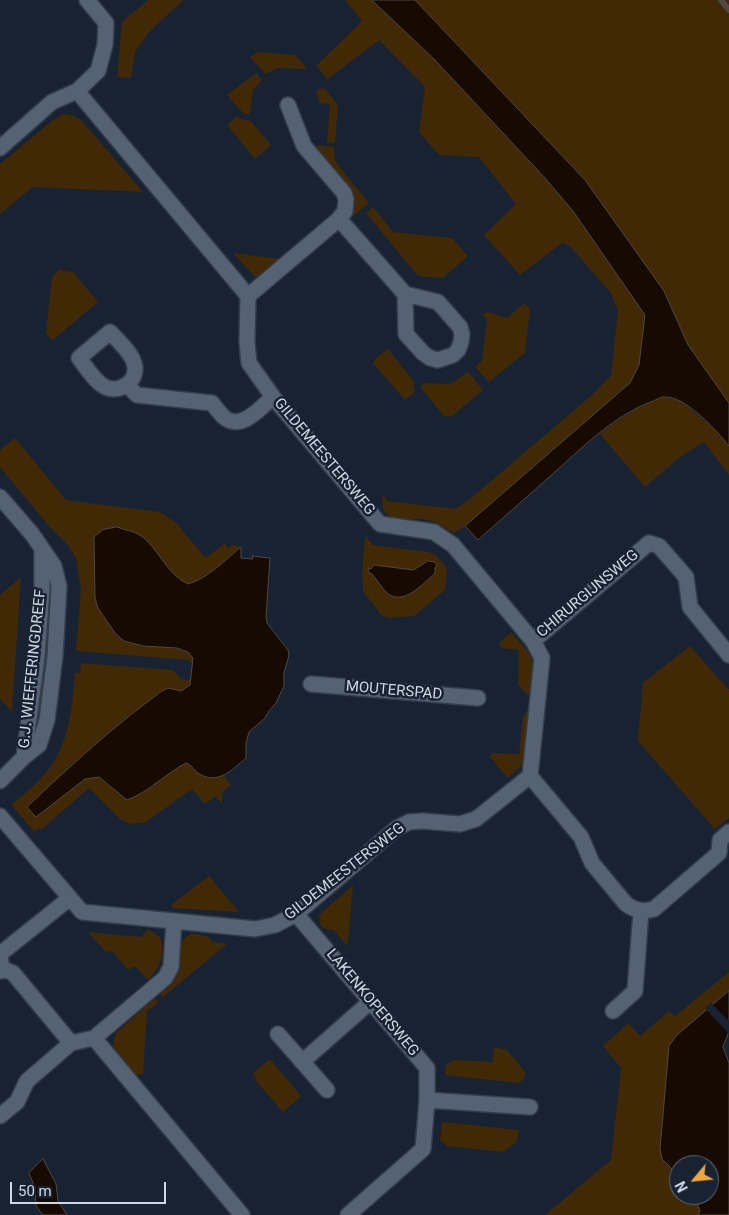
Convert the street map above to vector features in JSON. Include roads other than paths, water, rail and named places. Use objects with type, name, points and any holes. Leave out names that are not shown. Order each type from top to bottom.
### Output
[{"type":"street","points":[[0,148],[52,102],[77,91],[98,71],[105,45],[106,23],[87,0]]},
{"type":"street","points":[[77,91],[248,296],[339,219],[345,211],[346,199],[344,194],[304,146],[288,105]]},
{"type":"street","points":[[339,219],[405,294],[438,302],[460,327],[462,334],[461,342],[458,350],[452,356],[438,360],[430,358],[423,354],[406,334],[405,294]]},
{"type":"street","name":"GILDEMEESTERSWEG","points":[[0,816],[82,912],[255,929],[275,925],[296,914],[397,828],[409,822],[422,821],[460,824],[476,819],[530,776],[542,658],[533,640],[452,545],[434,532],[380,524],[272,398],[249,363],[246,342],[248,296]]},
{"type":"street","points":[[128,385],[137,395],[212,403],[224,417],[235,422],[247,419],[272,398]]},
{"type":"street","name":"G.J. WIEFFERINGDREEF","points":[[0,497],[32,534],[42,552],[54,566],[59,586],[55,656],[47,720],[39,745],[0,781]]},
{"type":"street","name":"CHIRURGIJNSWEG","points":[[533,640],[649,543],[659,546],[686,578],[690,607],[729,655]]},
{"type":"street","name":"MOUTERSPAD","points":[[311,684],[478,698]]},
{"type":"street","points":[[530,776],[582,837],[592,863],[632,909],[641,911],[654,909],[719,853],[720,840],[729,832]]},
{"type":"street","points":[[70,898],[0,954],[1,970],[13,973],[71,1043]]},
{"type":"street","points":[[613,1012],[636,991],[641,911]]},
{"type":"street","name":"LAKENKOPERSWEG","points":[[296,914],[427,1068],[428,1100],[423,1149],[348,1215]]},
{"type":"street","points":[[0,1116],[17,1102],[27,1081],[71,1043],[94,1038],[169,973],[174,921]]},
{"type":"street","points":[[302,1062],[370,1002]]},
{"type":"street","points":[[278,1034],[327,1090]]},
{"type":"street","points":[[94,1038],[242,1215]]},
{"type":"street","points":[[428,1100],[530,1107]]},
{"type":"waterway","points":[[721,0],[729,10]]}]
